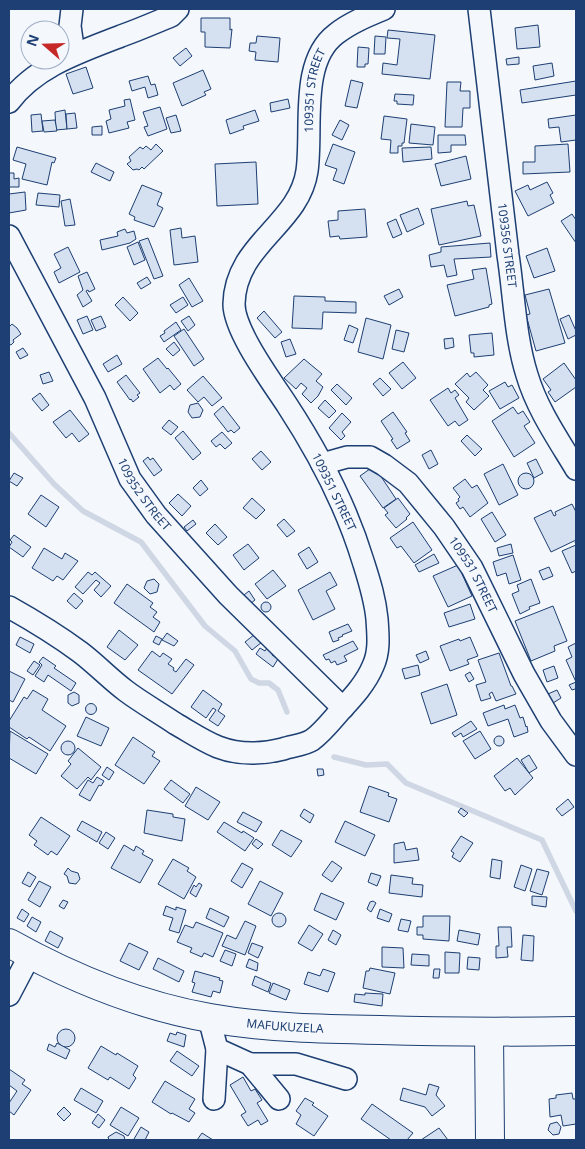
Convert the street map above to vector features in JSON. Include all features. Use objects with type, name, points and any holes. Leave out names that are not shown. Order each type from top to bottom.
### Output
[{"type":"main road","name":"MAFUKUZELA","points":[[19,949],[102,987],[159,1006],[209,1018],[312,1028],[489,1033],[576,1031]]},
{"type":"main road","points":[[489,1033],[490,1140]]},
{"type":"street","points":[[72,9],[70,26],[74,54]]},
{"type":"street","points":[[9,102],[19,89],[39,73],[74,54],[171,16],[178,9]]},
{"type":"street","name":"109351 STREET","points":[[9,607],[41,625],[81,653],[127,692],[193,734],[220,748],[250,753],[271,752],[310,742],[328,726],[362,685],[374,665],[379,641],[375,598],[352,524],[322,464],[287,404],[266,376],[239,325],[234,307],[237,286],[245,262],[293,207],[302,193],[307,171],[311,91],[314,68],[320,52],[334,35],[361,18],[384,9]]},
{"type":"street","name":"109356 STREET","points":[[479,9],[502,206],[526,373],[550,426],[576,469]]},
{"type":"street","name":"109352 STREET","points":[[9,236],[95,398],[130,479],[156,515],[228,595],[343,708]]},
{"type":"street","name":"109531 STREET","points":[[322,464],[347,457],[370,457],[408,483],[444,527],[472,568],[524,674],[551,721],[576,755]]},
{"type":"street","points":[[9,995],[19,949]]},
{"type":"street","points":[[209,1018],[218,1049],[214,1099]]},
{"type":"street","points":[[218,1049],[250,1064],[279,1098]]},
{"type":"street","points":[[250,1064],[296,1064],[346,1079]]},
{"type":"building","points":[[201,18],[230,18],[230,30],[232,29],[230,48],[205,47],[205,32],[201,32]]},
{"type":"building","points":[[538,25],[540,47],[517,49],[515,28]]},
{"type":"building","points":[[388,30],[435,35],[430,79],[382,74],[383,63],[397,65],[400,39],[387,38]]},
{"type":"building","points":[[257,36],[280,38],[278,62],[255,60],[256,52],[249,51],[250,43],[256,43]]},
{"type":"building","points":[[375,36],[386,37],[385,54],[374,54]]},
{"type":"building","points":[[358,47],[369,48],[368,64],[365,64],[365,67],[357,67]]},
{"type":"building","points":[[186,48],[192,56],[180,66],[173,58]]},
{"type":"building","points":[[519,57],[519,64],[507,65],[506,59]]},
{"type":"building","points":[[552,63],[554,76],[535,80],[533,66]]},
{"type":"building","points":[[86,67],[93,88],[73,94],[66,74]]},
{"type":"building","points":[[203,70],[211,89],[204,92],[206,95],[182,106],[173,83]]},
{"type":"building","points":[[148,76],[151,85],[155,84],[158,95],[148,98],[145,87],[132,91],[129,81]]},
{"type":"building","points":[[351,80],[363,83],[357,108],[345,106]]},
{"type":"building","points":[[576,81],[576,95],[522,103],[520,90]]},
{"type":"building","points":[[447,82],[461,82],[460,91],[470,91],[470,108],[463,108],[462,127],[445,127]]},
{"type":"building","points":[[395,94],[414,95],[413,105],[397,104],[397,101],[394,101]]},
{"type":"building","points":[[130,99],[135,120],[127,122],[129,128],[109,133],[106,121],[111,119],[109,110],[125,106],[124,100]]},
{"type":"building","points":[[288,99],[290,108],[271,112],[270,103]]},
{"type":"building","points":[[160,107],[167,129],[148,136],[144,127],[148,126],[143,112]]},
{"type":"building","points":[[65,110],[67,129],[56,130],[55,112]]},
{"type":"building","points":[[255,110],[259,121],[243,126],[244,129],[230,134],[226,120]]},
{"type":"building","points":[[75,113],[77,128],[67,129],[66,114]]},
{"type":"building","points":[[41,114],[43,131],[32,132],[31,115]]},
{"type":"building","points":[[176,115],[181,131],[171,133],[166,118]]},
{"type":"building","points":[[576,115],[576,140],[561,142],[559,127],[549,128],[548,119]]},
{"type":"building","points":[[384,116],[407,119],[404,143],[402,143],[402,146],[398,146],[398,153],[390,153],[391,140],[381,139]]},
{"type":"building","points":[[55,120],[57,131],[44,132],[42,121]]},
{"type":"building","points":[[340,120],[349,125],[342,140],[332,135]]},
{"type":"building","points":[[411,124],[435,127],[433,145],[409,143]]},
{"type":"building","points":[[102,126],[102,135],[92,135],[92,127]]},
{"type":"building","points":[[438,135],[465,135],[466,145],[451,145],[451,152],[438,153]]},
{"type":"building","points":[[156,144],[163,151],[144,169],[142,167],[139,170],[133,170],[127,164],[131,161],[129,157],[140,147],[143,149],[146,146],[151,150]]},
{"type":"building","points":[[333,144],[355,152],[344,184],[333,180],[337,169],[325,165]]},
{"type":"building","points":[[568,144],[570,172],[523,174],[523,162],[535,162],[535,146]]},
{"type":"building","points":[[17,147],[56,158],[54,163],[52,162],[47,185],[22,179],[26,164],[13,160]]},
{"type":"building","points":[[431,147],[432,159],[403,162],[402,148]]},
{"type":"building","points":[[466,156],[471,179],[441,186],[435,164]]},
{"type":"building","points":[[256,162],[258,204],[217,206],[215,164]]},
{"type":"building","points":[[96,163],[114,172],[110,181],[91,172]]},
{"type":"building","points":[[9,173],[14,173],[14,179],[19,178],[19,187],[9,187]]},
{"type":"building","points":[[547,182],[553,193],[550,195],[554,203],[528,216],[515,191],[528,185],[530,190]]},
{"type":"building","points":[[142,185],[162,193],[157,205],[163,208],[154,227],[134,220],[135,217],[129,214]]},
{"type":"building","points":[[25,192],[26,210],[9,213],[9,194]]},
{"type":"building","points":[[38,193],[60,195],[59,207],[36,205]]},
{"type":"building","points":[[70,199],[75,225],[65,226],[61,201]]},
{"type":"building","points":[[467,201],[468,206],[474,205],[481,236],[439,245],[431,209]]},
{"type":"building","points":[[418,208],[424,224],[407,232],[400,215]]},
{"type":"building","points":[[365,209],[367,237],[340,239],[339,236],[330,237],[328,221],[338,220],[338,211]]},
{"type":"building","points":[[572,214],[576,220],[576,243],[561,221]]},
{"type":"building","points":[[396,219],[402,234],[393,238],[387,223]]},
{"type":"building","points":[[181,228],[182,238],[195,236],[198,262],[174,265],[170,230]]},
{"type":"building","points":[[125,229],[127,233],[134,231],[136,239],[130,243],[102,250],[100,240],[118,236],[117,232]]},
{"type":"building","points":[[148,238],[163,276],[154,279],[139,241]]},
{"type":"building","points":[[138,242],[145,260],[134,265],[127,247]]},
{"type":"building","points":[[490,243],[491,257],[454,259],[457,275],[447,277],[444,265],[431,267],[429,255],[441,252],[441,247]]},
{"type":"building","points":[[68,247],[80,272],[59,283],[54,272],[61,268],[54,254]]},
{"type":"building","points":[[547,248],[555,271],[534,278],[526,256]]},
{"type":"building","points":[[486,268],[492,304],[489,307],[455,316],[447,285],[474,279],[472,270]]},
{"type":"building","points":[[87,272],[95,289],[89,292],[88,290],[86,291],[92,301],[83,307],[77,295],[83,290],[78,276]]},
{"type":"building","points":[[147,277],[151,283],[141,289],[137,283]]},
{"type":"building","points":[[189,278],[203,301],[192,307],[179,285]]},
{"type":"building","points":[[399,289],[403,297],[389,305],[384,296]]},
{"type":"building","points":[[549,289],[565,343],[536,351],[526,315],[530,314],[525,295]]},
{"type":"building","points":[[294,296],[325,297],[325,301],[356,302],[356,313],[323,312],[322,329],[292,328]]},
{"type":"building","points":[[123,297],[138,313],[130,321],[115,305]]},
{"type":"building","points":[[183,297],[188,305],[176,313],[170,305]]},
{"type":"building","points":[[264,311],[282,332],[275,338],[257,318]]},
{"type":"building","points":[[569,315],[576,335],[568,339],[560,319]]},
{"type":"building","points":[[87,316],[93,330],[83,334],[77,320]]},
{"type":"building","points":[[101,316],[106,327],[96,331],[91,320]]},
{"type":"building","points":[[189,316],[195,325],[188,331],[181,321]]},
{"type":"building","points":[[366,318],[391,325],[383,359],[358,352]]},
{"type":"building","points":[[176,322],[181,330],[164,342],[160,336]]},
{"type":"building","points":[[12,324],[21,334],[13,340],[14,342],[11,345],[9,344],[9,327]]},
{"type":"building","points":[[349,325],[358,329],[353,343],[344,340]]},
{"type":"building","points":[[184,329],[204,359],[194,366],[174,336]]},
{"type":"building","points":[[396,330],[409,333],[404,352],[392,349]]},
{"type":"building","points":[[492,333],[494,355],[474,357],[474,353],[471,353],[469,335]]},
{"type":"building","points":[[453,338],[454,347],[445,349],[444,339]]},
{"type":"building","points":[[290,339],[296,354],[286,357],[281,342]]},
{"type":"building","points":[[174,342],[180,350],[173,356],[166,349]]},
{"type":"building","points":[[23,348],[28,355],[20,359],[16,352]]},
{"type":"building","points":[[117,355],[122,364],[108,372],[103,364]]},
{"type":"building","points":[[158,358],[181,384],[174,390],[170,385],[160,393],[143,369]]},
{"type":"building","points":[[304,359],[322,374],[316,381],[323,387],[311,403],[302,394],[307,388],[301,383],[296,389],[284,378]]},
{"type":"building","points":[[403,362],[416,378],[402,389],[389,373]]},
{"type":"building","points":[[564,363],[576,380],[576,387],[555,402],[548,392],[551,390],[543,379]]},
{"type":"building","points":[[49,372],[53,381],[43,384],[40,375]]},
{"type":"building","points":[[476,372],[488,385],[483,390],[489,396],[474,410],[466,402],[469,398],[455,384],[467,373],[470,377]]},
{"type":"building","points":[[126,375],[140,393],[137,395],[139,397],[133,402],[117,382]]},
{"type":"building","points":[[203,376],[222,398],[212,406],[204,397],[198,402],[187,390]]},
{"type":"building","points":[[380,378],[391,389],[383,396],[373,384]]},
{"type":"building","points":[[505,382],[508,387],[512,385],[519,398],[500,409],[489,391]]},
{"type":"building","points":[[337,384],[352,398],[346,405],[331,390]]},
{"type":"building","points":[[448,388],[451,393],[455,390],[459,395],[455,398],[468,420],[459,426],[455,421],[448,426],[430,400]]},
{"type":"building","points":[[40,393],[49,405],[42,411],[32,399]]},
{"type":"building","points":[[325,400],[336,411],[329,418],[318,408]]},
{"type":"building","points":[[198,403],[203,410],[200,417],[192,418],[188,412],[190,405]]},
{"type":"building","points":[[223,406],[240,428],[234,433],[231,430],[228,432],[214,414]]},
{"type":"building","points":[[513,407],[518,414],[523,411],[530,422],[524,426],[535,443],[514,457],[492,421]]},
{"type":"building","points":[[70,410],[89,434],[79,442],[72,433],[66,438],[53,422]]},
{"type":"building","points":[[393,412],[407,432],[405,433],[410,441],[397,449],[381,421]]},
{"type":"building","points":[[342,413],[351,422],[342,432],[345,436],[341,440],[329,428]]},
{"type":"building","points":[[169,420],[178,427],[171,435],[162,428]]},
{"type":"building","points":[[183,431],[201,453],[193,460],[175,438]]},
{"type":"building","points":[[222,432],[232,443],[225,449],[220,444],[216,447],[211,441]]},
{"type":"building","points":[[467,435],[482,449],[475,456],[461,441]]},
{"type":"building","points":[[431,450],[438,464],[429,469],[422,455]]},
{"type":"building","points":[[261,451],[271,462],[262,470],[252,459]]},
{"type":"building","points":[[148,457],[150,460],[153,458],[162,470],[154,476],[143,461]]},
{"type":"building","points":[[536,459],[543,473],[534,478],[527,463]]},
{"type":"building","points":[[503,464],[518,495],[499,505],[484,474]]},
{"type":"building","points":[[374,466],[396,499],[383,508],[360,476]]},
{"type":"building","points":[[14,473],[23,478],[17,486],[9,481]]},
{"type":"building","points":[[523,473],[529,473],[534,478],[532,487],[523,489],[518,484],[518,478]]},
{"type":"building","points":[[465,479],[472,488],[477,485],[488,503],[470,517],[463,507],[460,509],[456,503],[460,497],[453,488]]},
{"type":"building","points":[[201,480],[208,489],[200,496],[193,488]]},
{"type":"building","points":[[178,494],[191,506],[182,516],[169,503]]},
{"type":"building","points":[[41,495],[59,507],[46,527],[28,514]]},
{"type":"building","points":[[252,498],[265,510],[256,519],[243,508]]},
{"type":"building","points":[[398,498],[410,514],[396,528],[385,515],[388,513],[384,508]]},
{"type":"building","points":[[572,504],[576,512],[576,540],[551,552],[534,518],[551,510],[554,516],[556,515],[555,512]]},
{"type":"building","points":[[492,512],[506,535],[495,542],[481,519]]},
{"type":"building","points":[[284,519],[295,531],[287,537],[277,525]]},
{"type":"building","points":[[193,520],[196,524],[187,531],[184,527]]},
{"type":"building","points":[[413,522],[432,550],[414,563],[401,546],[397,548],[390,538]]},
{"type":"building","points":[[215,524],[227,537],[218,545],[206,533]]},
{"type":"building","points":[[14,535],[31,547],[23,557],[9,547],[12,542],[10,540]]},
{"type":"building","points":[[248,544],[259,558],[244,570],[233,555]]},
{"type":"building","points":[[511,544],[513,553],[499,556],[497,548]]},
{"type":"building","points":[[576,545],[576,571],[572,573],[562,551]]},
{"type":"building","points":[[309,547],[318,562],[307,569],[298,554]]},
{"type":"building","points":[[44,548],[62,559],[65,553],[78,561],[63,580],[57,576],[53,581],[32,568]]},
{"type":"building","points":[[434,554],[439,563],[419,572],[415,565]]},
{"type":"building","points":[[513,555],[521,580],[509,584],[506,573],[497,576],[493,562]]},
{"type":"building","points":[[458,565],[472,596],[448,607],[433,576]]},
{"type":"building","points":[[549,567],[553,576],[543,580],[539,571]]},
{"type":"building","points":[[273,570],[286,586],[267,599],[255,584]]},
{"type":"building","points":[[88,572],[92,575],[95,572],[111,586],[101,597],[94,590],[100,583],[96,580],[83,594],[75,587]]},
{"type":"building","points":[[330,572],[337,585],[326,591],[335,609],[313,620],[298,590]]},
{"type":"building","points":[[154,579],[159,584],[157,592],[150,594],[144,588],[147,581]]},
{"type":"building","points":[[531,579],[540,603],[529,607],[530,609],[520,614],[512,594],[519,591],[517,585]]},
{"type":"building","points":[[127,584],[153,603],[150,607],[157,612],[153,617],[160,622],[154,632],[114,603]]},
{"type":"building","points":[[249,591],[255,600],[250,604],[244,595]]},
{"type":"building","points":[[74,593],[83,601],[76,609],[67,601]]},
{"type":"building","points":[[264,602],[268,602],[271,607],[270,611],[264,612],[261,609],[261,605]]},
{"type":"building","points":[[470,604],[475,619],[449,627],[444,613]]},
{"type":"building","points":[[553,606],[567,641],[554,646],[555,651],[531,661],[515,621]]},
{"type":"building","points":[[348,624],[352,631],[342,635],[338,638],[339,640],[333,642],[329,632]]},
{"type":"building","points":[[119,630],[138,645],[125,660],[107,647]]},
{"type":"building","points":[[167,633],[178,641],[174,646],[162,640]]},
{"type":"building","points":[[255,634],[262,642],[252,650],[245,642]]},
{"type":"building","points":[[156,636],[162,639],[159,645],[153,642]]},
{"type":"building","points":[[20,637],[34,644],[30,653],[16,645]]},
{"type":"building","points":[[470,637],[478,656],[467,660],[469,664],[450,671],[440,646]]},
{"type":"building","points":[[353,641],[358,649],[344,656],[347,661],[337,665],[335,661],[331,663],[329,659],[326,660],[323,655]]},
{"type":"building","points":[[576,643],[576,682],[566,660],[572,657],[568,647]]},
{"type":"building","points":[[260,648],[265,651],[267,648],[274,652],[272,655],[278,659],[273,667],[256,654]]},
{"type":"building","points":[[152,651],[160,657],[163,653],[172,659],[168,664],[176,672],[186,659],[194,665],[172,694],[138,670]]},
{"type":"building","points":[[426,651],[429,659],[420,663],[416,655]]},
{"type":"building","points":[[499,653],[511,686],[516,694],[496,701],[492,692],[489,694],[491,698],[481,701],[476,685],[486,682],[478,660]]},
{"type":"building","points":[[43,657],[56,666],[54,668],[76,683],[71,691],[48,675],[44,682],[35,676],[42,665],[39,662]]},
{"type":"building","points":[[34,661],[40,665],[33,675],[27,671]]},
{"type":"building","points":[[418,665],[420,675],[405,679],[402,669]]},
{"type":"building","points":[[554,666],[558,678],[547,682],[543,670]]},
{"type":"building","points":[[9,671],[25,679],[13,702],[9,700]]},
{"type":"building","points":[[470,672],[474,679],[469,682],[465,675]]},
{"type":"building","points":[[576,682],[576,691],[575,689],[572,690],[569,685]]},
{"type":"building","points":[[447,684],[457,715],[431,724],[421,693]]},
{"type":"building","points":[[33,690],[48,699],[42,710],[66,726],[50,751],[9,727],[9,721],[24,697],[27,699]]},
{"type":"building","points":[[203,690],[222,704],[218,711],[225,716],[218,726],[209,720],[216,710],[213,708],[206,718],[191,707]]},
{"type":"building","points":[[557,690],[561,698],[553,703],[548,694]]},
{"type":"building","points":[[74,692],[79,695],[79,703],[72,706],[68,703],[68,695]]},
{"type":"building","points":[[91,703],[97,709],[91,715],[85,709]]},
{"type":"building","points":[[504,705],[505,709],[515,705],[520,718],[523,717],[528,732],[514,737],[508,719],[488,726],[483,713]]},
{"type":"building","points":[[86,717],[109,728],[101,746],[77,736]]},
{"type":"building","points":[[471,721],[477,729],[463,737],[461,733],[455,737],[452,733]]},
{"type":"building","points":[[10,731],[48,754],[36,774],[9,758]]},
{"type":"building","points":[[480,731],[491,749],[475,759],[463,741]]},
{"type":"building","points":[[497,736],[501,736],[504,741],[503,745],[497,746],[494,743],[494,739]]},
{"type":"building","points":[[133,737],[155,752],[152,756],[160,761],[144,784],[115,765]]},
{"type":"building","points":[[68,741],[73,743],[75,748],[73,753],[68,755],[63,753],[61,748],[63,743]]},
{"type":"building","points":[[78,748],[101,767],[91,780],[88,777],[77,789],[61,776],[71,764],[68,761]]},
{"type":"building","points":[[529,755],[537,768],[529,773],[521,760]]},
{"type":"building","points":[[517,758],[533,778],[515,795],[510,788],[505,791],[494,776]]},
{"type":"building","points":[[107,767],[114,772],[109,780],[102,775]]},
{"type":"building","points":[[317,769],[323,769],[324,775],[318,776]]},
{"type":"building","points":[[97,777],[104,781],[101,786],[99,785],[90,801],[79,795],[88,780],[93,783]]},
{"type":"building","points":[[171,780],[190,794],[183,803],[164,789]]},
{"type":"building","points":[[369,786],[389,793],[388,796],[397,799],[389,822],[360,812]]},
{"type":"building","points":[[196,787],[220,802],[208,820],[185,806]]},
{"type":"building","points":[[568,799],[574,807],[562,816],[556,809]]},
{"type":"building","points":[[461,808],[468,813],[464,817],[458,812]]},
{"type":"building","points":[[304,809],[314,815],[310,823],[300,816]]},
{"type":"building","points":[[147,810],[173,814],[173,817],[185,819],[182,841],[144,833]]},
{"type":"building","points":[[243,812],[262,822],[256,832],[237,822]]},
{"type":"building","points":[[41,817],[70,836],[57,855],[51,851],[48,855],[34,845],[37,841],[29,835]]},
{"type":"building","points":[[82,821],[102,832],[97,842],[77,830]]},
{"type":"building","points":[[345,821],[375,835],[365,856],[335,842]]},
{"type":"building","points":[[224,822],[254,838],[245,851],[217,832]]},
{"type":"building","points":[[281,830],[302,841],[291,857],[272,845]]},
{"type":"building","points":[[106,832],[115,838],[108,849],[99,843]]},
{"type":"building","points":[[461,836],[473,843],[460,862],[452,857],[454,853],[451,851]]},
{"type":"building","points":[[256,839],[263,844],[258,849],[252,844]]},
{"type":"building","points":[[404,842],[406,850],[417,848],[419,860],[394,863],[394,844]]},
{"type":"building","points":[[124,845],[134,851],[136,846],[144,851],[142,854],[153,860],[140,883],[111,868]]},
{"type":"building","points":[[173,859],[189,868],[187,871],[196,877],[184,899],[158,884]]},
{"type":"building","points":[[492,859],[502,861],[500,879],[490,877]]},
{"type":"building","points":[[332,861],[342,868],[332,882],[322,875]]},
{"type":"building","points":[[242,863],[253,869],[242,888],[231,881]]},
{"type":"building","points":[[521,865],[532,869],[525,891],[514,887]]},
{"type":"building","points":[[68,868],[78,873],[80,879],[76,884],[69,883],[67,876],[64,874]]},
{"type":"building","points":[[537,869],[549,872],[542,895],[530,891]]},
{"type":"building","points":[[28,872],[36,877],[30,887],[22,883]]},
{"type":"building","points":[[371,873],[381,876],[377,886],[368,882]]},
{"type":"building","points":[[391,875],[413,878],[412,884],[423,885],[422,897],[389,893]]},
{"type":"building","points":[[39,881],[51,887],[40,907],[28,900]]},
{"type":"building","points":[[260,881],[283,893],[271,916],[248,904]]},
{"type":"building","points":[[199,883],[202,885],[196,897],[190,893],[194,885],[196,887]]},
{"type":"building","points":[[321,893],[344,903],[336,920],[314,910]]},
{"type":"building","points":[[532,896],[547,897],[546,907],[532,905]]},
{"type":"building","points":[[63,900],[68,902],[64,909],[59,906]]},
{"type":"building","points":[[370,902],[376,903],[371,912],[367,909]]},
{"type":"building","points":[[166,906],[176,910],[176,907],[186,910],[179,933],[169,930],[173,918],[163,915]]},
{"type":"building","points":[[210,908],[229,917],[224,927],[206,918]]},
{"type":"building","points":[[22,909],[29,914],[24,922],[17,918]]},
{"type":"building","points":[[380,909],[392,914],[389,922],[377,918]]},
{"type":"building","points":[[279,913],[284,915],[286,920],[284,925],[279,927],[274,925],[272,920],[274,915]]},
{"type":"building","points":[[423,916],[450,916],[449,941],[423,939],[423,935],[417,935],[417,927],[423,927]]},
{"type":"building","points":[[32,917],[41,922],[36,932],[27,926]]},
{"type":"building","points":[[401,919],[411,921],[408,932],[398,930]]},
{"type":"building","points":[[245,921],[256,926],[245,955],[222,946],[227,935],[236,939]]},
{"type":"building","points":[[196,922],[223,933],[213,957],[204,953],[202,957],[190,952],[192,948],[177,942],[185,925],[193,928]]},
{"type":"building","points":[[309,925],[323,934],[312,951],[298,943]]},
{"type":"building","points":[[498,927],[511,927],[512,947],[507,947],[508,957],[496,958],[496,946],[499,946]]},
{"type":"building","points":[[333,930],[341,935],[336,945],[328,940]]},
{"type":"building","points":[[459,930],[480,934],[478,945],[457,941]]},
{"type":"building","points":[[50,931],[63,938],[58,948],[45,941]]},
{"type":"building","points":[[523,935],[534,936],[533,961],[521,960]]},
{"type":"building","points":[[129,943],[148,952],[139,970],[120,961]]},
{"type":"building","points":[[252,943],[263,947],[258,958],[248,953]]},
{"type":"building","points":[[382,947],[403,948],[404,968],[382,967]]},
{"type":"building","points":[[225,950],[236,954],[232,966],[220,961]]},
{"type":"building","points":[[445,952],[460,953],[459,973],[445,973]]},
{"type":"building","points":[[412,954],[429,955],[429,966],[411,965]]},
{"type":"building","points":[[468,957],[480,958],[479,970],[467,969]]},
{"type":"building","points":[[158,958],[184,971],[179,982],[153,969]]},
{"type":"building","points":[[249,959],[258,963],[257,971],[246,967]]},
{"type":"building","points":[[370,968],[395,973],[390,994],[363,988],[366,971],[369,971]]},
{"type":"building","points":[[323,969],[335,973],[328,992],[304,984],[308,972],[320,976]]},
{"type":"building","points":[[434,969],[440,969],[439,978],[433,978]]},
{"type":"building","points":[[195,971],[220,978],[219,980],[223,981],[220,993],[213,991],[211,997],[192,992],[195,983],[192,982]]},
{"type":"building","points":[[255,976],[271,983],[268,992],[252,985]]},
{"type":"building","points":[[273,983],[290,990],[286,1000],[269,993]]},
{"type":"building","points":[[365,993],[383,994],[382,1006],[354,1002],[355,994],[365,995]]},
{"type":"building","points":[[66,1029],[72,1032],[75,1038],[72,1044],[66,1047],[60,1044],[57,1038],[60,1032]]},
{"type":"building","points":[[177,1032],[186,1035],[184,1047],[167,1041],[170,1033],[176,1035]]},
{"type":"building","points":[[57,1043],[70,1050],[66,1059],[47,1050],[49,1044],[55,1047]]},
{"type":"building","points":[[101,1046],[138,1066],[133,1075],[136,1078],[129,1089],[110,1077],[108,1080],[88,1068]]},
{"type":"building","points":[[177,1051],[199,1066],[192,1076],[170,1061]]},
{"type":"building","points":[[9,1069],[25,1080],[22,1084],[31,1090],[14,1115],[9,1111],[9,1103],[17,1091],[9,1085]]},
{"type":"building","points":[[243,1077],[251,1091],[255,1089],[262,1100],[257,1103],[268,1121],[261,1125],[258,1120],[248,1126],[241,1115],[246,1112],[230,1085]]},
{"type":"building","points":[[165,1081],[195,1099],[189,1109],[195,1113],[189,1122],[171,1114],[152,1102]]},
{"type":"building","points":[[429,1084],[439,1087],[436,1095],[445,1106],[432,1116],[425,1107],[400,1100],[403,1088],[426,1095]]},
{"type":"building","points":[[81,1088],[103,1101],[96,1113],[74,1100]]},
{"type":"building","points":[[572,1093],[573,1099],[576,1099],[576,1124],[563,1126],[561,1115],[550,1117],[549,1099],[556,1098],[556,1095]]},
{"type":"building","points":[[305,1098],[314,1103],[312,1105],[328,1116],[314,1136],[296,1124],[301,1115],[296,1111]]},
{"type":"building","points":[[372,1104],[413,1133],[407,1140],[391,1140],[361,1119]]},
{"type":"building","points":[[64,1107],[71,1114],[64,1121],[57,1114]]},
{"type":"building","points":[[121,1107],[139,1118],[128,1136],[110,1125]]},
{"type":"building","points":[[98,1114],[105,1120],[99,1128],[92,1123]]},
{"type":"building","points":[[557,1122],[561,1127],[559,1134],[553,1135],[548,1130],[550,1124]]},
{"type":"building","points":[[141,1127],[149,1132],[145,1140],[136,1140],[134,1139]]},
{"type":"building","points":[[439,1128],[448,1140],[421,1140]]},
{"type":"building","points":[[116,1132],[124,1136],[125,1140],[109,1140],[108,1137]]},
{"type":"building","points":[[202,1133],[213,1140],[197,1140]]},
{"type":"waterway","points":[[9,433],[54,484],[83,511],[141,542],[205,626],[235,651],[251,679],[259,683],[269,683],[278,690],[287,712]]},
{"type":"waterway","points":[[334,757],[366,765],[387,764],[406,783],[542,840],[576,911]]}]
